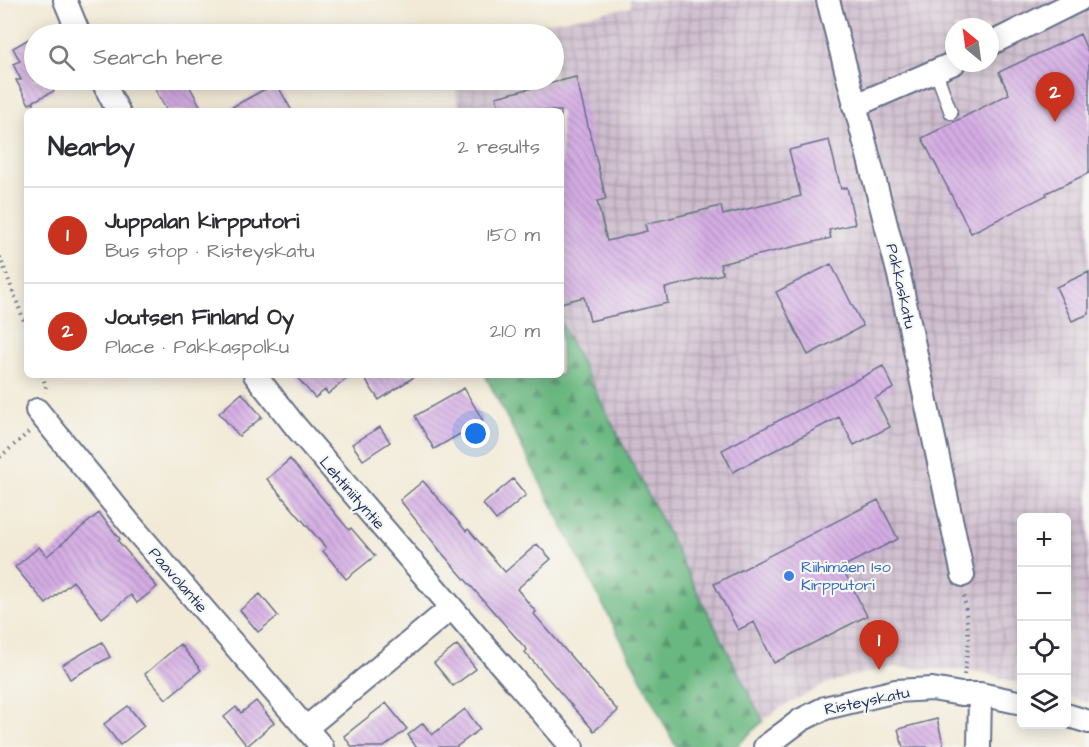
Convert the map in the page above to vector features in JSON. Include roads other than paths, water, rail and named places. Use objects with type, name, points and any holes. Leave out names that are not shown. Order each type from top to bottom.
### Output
[{"type":"street","points":[[65,0],[76,24]]},
{"type":"street","name":"Pakkaskatu","points":[[828,0],[899,275],[963,574]]},
{"type":"street","points":[[999,40],[1079,0]]},
{"type":"street","points":[[854,106],[945,67]]},
{"type":"street","points":[[107,90],[116,108]]},
{"type":"street","name":"Lehtiniityntie","points":[[257,378],[296,427],[572,747]]},
{"type":"street","name":"Paavolantie","points":[[37,410],[131,525],[322,747]]},
{"type":"street","points":[[306,728],[452,608]]},
{"type":"street","name":"Risteyskatu","points":[[765,747],[801,720],[825,708],[896,691],[932,689],[1017,702]]},
{"type":"street","points":[[970,694],[979,747]]},
{"type":"street","points":[[1071,717],[1089,722]]},
{"type":"lane","points":[[945,67],[942,93],[951,113]]},
{"type":"place","name":"Joutsen Finland Oy","points":[[1055,122]]},
{"type":"place","name":"Riihimäen Iso Kirpputori","points":[[789,576]]},
{"type":"place","name":"Juppalan kirpputori","points":[[879,670]]}]
